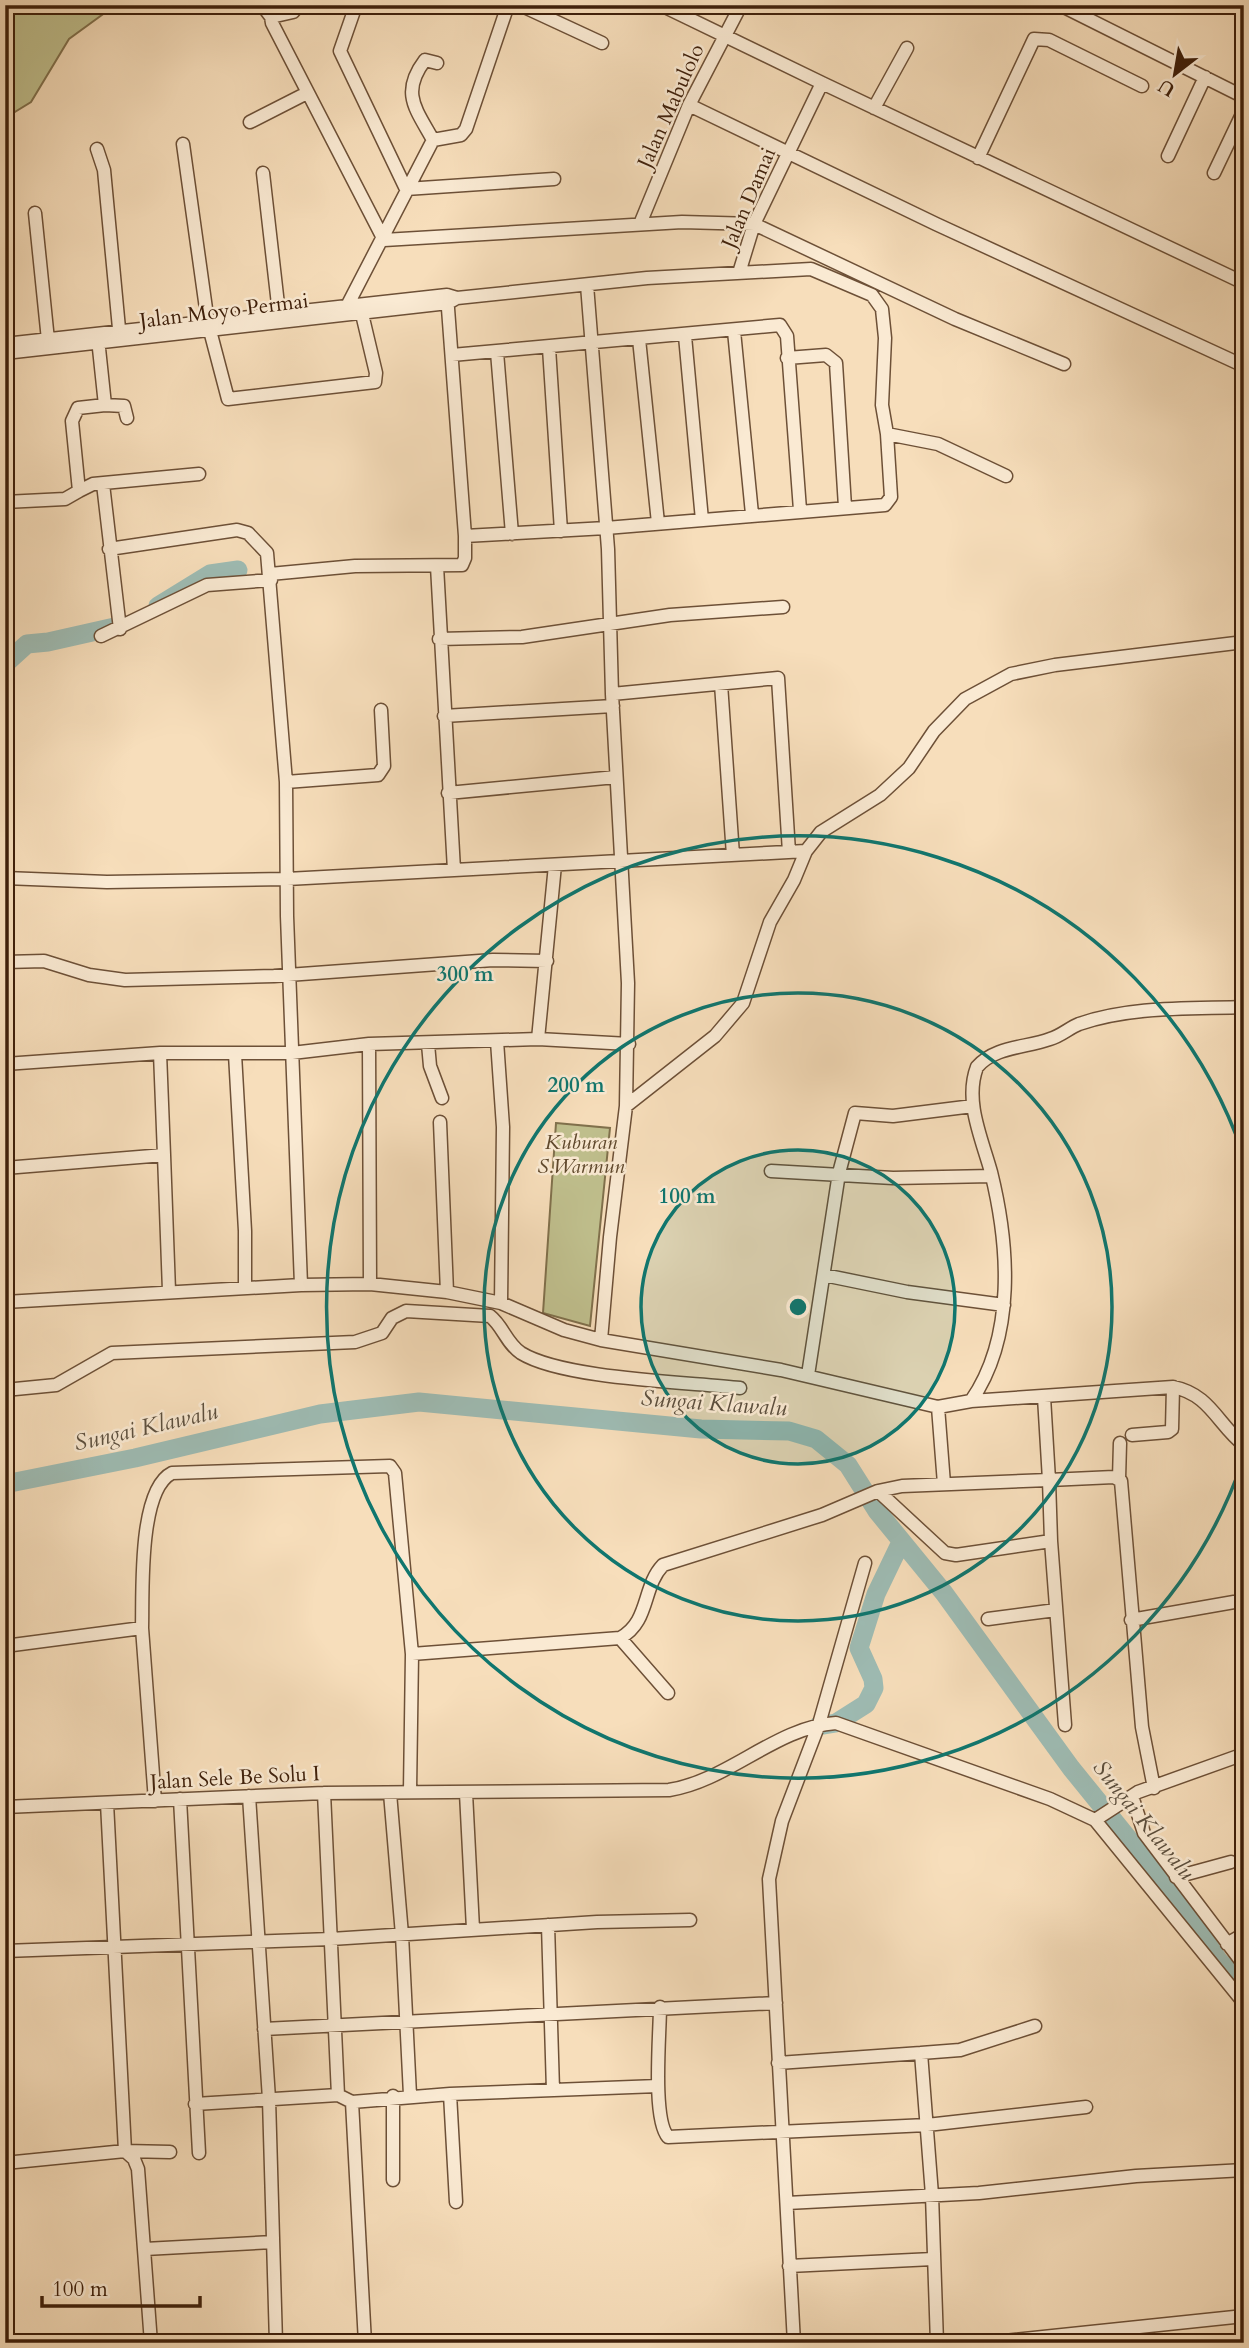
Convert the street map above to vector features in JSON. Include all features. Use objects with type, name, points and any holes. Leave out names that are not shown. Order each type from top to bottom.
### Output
[{"type":"street","points":[[262,5],[271,17],[307,93],[384,240]]},
{"type":"street","points":[[271,17],[293,12],[299,5]]},
{"type":"street","points":[[356,5],[340,51],[409,191]]},
{"type":"street","points":[[433,140],[461,135],[466,129],[508,5]]},
{"type":"street","points":[[520,5],[602,43]]},
{"type":"street","points":[[661,5],[1244,283]]},
{"type":"street","name":"Jalan Mabulolo","points":[[640,224],[690,104],[740,5]]},
{"type":"street","points":[[1060,5],[1244,97]]},
{"type":"street","points":[[973,156],[1034,39],[1049,40],[1142,86]]},
{"type":"street","points":[[874,108],[908,48]]},
{"type":"street","points":[[433,140],[410,93],[412,83],[425,60],[438,63]]},
{"type":"street","points":[[1168,156],[1205,77]]},
{"type":"street","name":"Jalan Damai","points":[[451,298],[739,273],[754,224],[822,83]]},
{"type":"street","points":[[250,122],[307,93]]},
{"type":"street","points":[[690,104],[1108,305],[1244,366]]},
{"type":"street","points":[[1214,173],[1244,110]]},
{"type":"street","points":[[344,311],[384,240],[433,140]]},
{"type":"street","points":[[183,144],[209,327],[228,399],[372,384],[376,379],[362,314]]},
{"type":"street","points":[[97,149],[104,170],[120,338]]},
{"type":"street","points":[[263,173],[280,319]]},
{"type":"street","points":[[409,191],[554,179]]},
{"type":"street","points":[[36,213],[48,340]]},
{"type":"street","points":[[384,240],[640,224],[726,221],[754,224],[882,294],[1064,364]]},
{"type":"street","points":[[739,273],[811,269],[872,295],[882,294]]},
{"type":"street","points":[[587,285],[594,344],[606,528],[629,1044],[626,1107],[601,1340]]},
{"type":"street","points":[[465,536],[606,528],[885,505],[890,501],[887,434],[882,405],[882,294]]},
{"type":"street","points":[[101,636],[118,625],[207,585],[355,566],[461,565],[465,558],[465,536],[452,355],[451,298]]},
{"type":"street","name":"Jalan Moyo Permai","points":[[344,311],[362,314],[451,298]]},
{"type":"street","name":"Jalan Moyo Permai","points":[[5,353],[451,298]]},
{"type":"street","points":[[452,355],[685,336],[780,325],[787,336],[800,510]]},
{"type":"street","points":[[734,331],[752,514]]},
{"type":"street","points":[[685,336],[702,520]]},
{"type":"street","points":[[639,339],[658,523]]},
{"type":"street","name":"Jalan Moyo Permai","points":[[5,344],[48,340],[98,340]]},
{"type":"street","points":[[98,340],[105,405]]},
{"type":"street","points":[[549,348],[561,531]]},
{"type":"street","points":[[498,352],[512,534]]},
{"type":"street","points":[[787,358],[826,355],[836,363],[845,507]]},
{"type":"street","points":[[79,491],[73,416],[78,408],[124,406],[127,418]]},
{"type":"street","points":[[887,434],[938,444],[1006,476]]},
{"type":"street","points":[[5,502],[65,499],[79,491],[103,484],[199,474]]},
{"type":"street","points":[[103,484],[118,625]]},
{"type":"street","points":[[109,549],[171,538],[244,531],[267,553],[286,782],[289,975],[301,1285]]},
{"type":"street","points":[[437,566],[454,870]]},
{"type":"street","points":[[439,639],[522,637],[609,624],[783,607]]},
{"type":"street","points":[[626,1107],[715,1036],[743,1003],[770,922],[794,880],[806,851],[821,832],[880,795],[909,768],[933,731],[965,699],[1012,674],[1055,665],[1244,642]]},
{"type":"street","points":[[444,716],[612,700],[778,678],[789,852]]},
{"type":"street","points":[[721,684],[733,855]]},
{"type":"street","points":[[286,782],[378,775],[384,766],[381,710]]},
{"type":"street","points":[[448,793],[616,778]]},
{"type":"street","points":[[5,878],[107,882],[287,879],[806,851]]},
{"type":"street","points":[[538,1039],[555,865]]},
{"type":"street","points":[[5,962],[44,961],[89,975],[125,980],[289,975],[493,960],[547,961]]},
{"type":"street","points":[[971,1401],[989,1368],[1004,1305],[1005,1273],[992,1176],[973,1106],[977,1067],[997,1052],[1052,1039],[1077,1025],[1138,1011],[1244,1007]]},
{"type":"street","points":[[5,1064],[160,1053],[292,1053],[369,1044],[538,1039],[629,1044]]},
{"type":"street","points":[[497,1041],[503,1126],[501,1303]]},
{"type":"street","points":[[369,1044],[370,1284]]},
{"type":"street","points":[[428,1044],[430,1066],[442,1098]]},
{"type":"street","points":[[160,1053],[169,1291]]},
{"type":"street","points":[[235,1054],[245,1231],[245,1287]]},
{"type":"street","points":[[808,1375],[839,1173],[852,1122],[858,1111],[893,1116],[973,1106]]},
{"type":"street","points":[[440,1122],[447,1292]]},
{"type":"street","points":[[5,1168],[164,1155]]},
{"type":"street","points":[[771,1171],[893,1178],[992,1176]]},
{"type":"street","points":[[824,1275],[907,1292],[1004,1305]]},
{"type":"street","points":[[5,1302],[301,1285],[370,1284],[447,1292],[501,1303],[564,1330],[601,1340],[808,1375],[938,1406],[971,1401],[1173,1387],[1189,1390],[1202,1398],[1244,1445]]},
{"type":"street","points":[[5,1390],[55,1385],[112,1353],[355,1342],[382,1333],[398,1314],[415,1309],[490,1316],[506,1339],[523,1354],[565,1368],[740,1388]]},
{"type":"street","points":[[1132,1435],[1168,1432],[1172,1429],[1173,1387]]},
{"type":"street","points":[[1044,1397],[1051,1541],[1065,1725]]},
{"type":"street","points":[[938,1406],[944,1484]]},
{"type":"street","points":[[1120,1443],[1119,1479],[1123,1490],[1131,1620],[1142,1727],[1154,1787]]},
{"type":"street","points":[[155,1801],[142,1629],[151,1504],[164,1477],[172,1473],[387,1466],[394,1473],[412,1654],[410,1791]]},
{"type":"street","points":[[412,1654],[620,1638],[634,1630],[640,1621],[654,1579],[663,1565],[822,1515],[873,1494],[944,1484],[1119,1479]]},
{"type":"street","points":[[873,1494],[945,1553],[956,1555],[1051,1541]]},
{"type":"street","points":[[794,2343],[769,1879],[782,1821],[818,1724],[865,1563]]},
{"type":"street","points":[[1131,1620],[1234,1602]]},
{"type":"street","points":[[988,1619],[1056,1610]]},
{"type":"street","points":[[5,1646],[142,1629]]},
{"type":"street","points":[[620,1638],[668,1693]]},
{"type":"street","points":[[818,1724],[836,1723],[1050,1799],[1105,1813],[1244,2003]]},
{"type":"street","name":"Jalan Sele Be Solu I","points":[[5,1807],[324,1793],[669,1790],[687,1787],[818,1724]]},
{"type":"street","points":[[1105,1813],[1132,1796],[1244,1754]]},
{"type":"street","points":[[324,1793],[338,2095]]},
{"type":"street","points":[[390,1793],[402,1935],[410,2095]]},
{"type":"street","points":[[466,1793],[473,1929]]},
{"type":"street","points":[[249,1796],[269,2099],[276,2343]]},
{"type":"street","points":[[1132,1796],[1144,1833],[1244,1965]]},
{"type":"street","points":[[180,1800],[199,2152]]},
{"type":"street","points":[[107,1803],[125,2151],[134,2159],[138,2169],[151,2343]]},
{"type":"street","points":[[1175,1877],[1231,1862]]},
{"type":"street","points":[[5,1951],[331,1939],[548,1925],[690,1920]]},
{"type":"street","points":[[548,1925],[549,2015],[554,2090]]},
{"type":"street","points":[[1227,1944],[1244,1934]]},
{"type":"street","points":[[264,2029],[776,2003]]},
{"type":"street","points":[[660,2007],[658,2086],[662,2127],[668,2137],[928,2124],[1086,2107]]},
{"type":"street","points":[[778,2063],[960,2050],[1035,2026]]},
{"type":"street","points":[[921,2053],[932,2195],[937,2343]]},
{"type":"street","points":[[195,2104],[338,2095],[352,2102],[410,2095],[658,2086]]},
{"type":"street","points":[[450,2094],[456,2202]]},
{"type":"street","points":[[393,2096],[393,2180]]},
{"type":"street","points":[[352,2102],[365,2343]]},
{"type":"street","points":[[5,2163],[125,2151],[170,2152]]},
{"type":"street","points":[[787,2203],[932,2195],[1136,2176],[1244,2170]]},
{"type":"street","points":[[145,2249],[273,2242]]},
{"type":"street","points":[[789,2266],[933,2259]]},
{"type":"street","points":[[986,2343],[1244,2316]]},
{"type":"green space","points":[[5,5],[102,5],[106,12],[69,39],[31,102],[5,118]]},
{"type":"green space","name":"Kuburan S.Warmun","points":[[556,1123],[610,1128],[590,1326],[543,1313]]},
{"type":"waterway","points":[[158,606],[210,574],[238,570]]},
{"type":"waterway","points":[[5,664],[27,644],[119,626]]},
{"type":"waterway","name":"Sungai Klawalu","points":[[5,1484],[135,1458],[320,1414],[419,1402],[701,1429],[789,1431],[816,1439],[848,1465],[877,1511],[944,1593],[1071,1768],[1174,1895],[1219,1961],[1244,1986]]},
{"type":"waterway","points":[[818,1726],[836,1723],[866,1704],[874,1688],[873,1679],[859,1648],[876,1594],[901,1542]]}]
